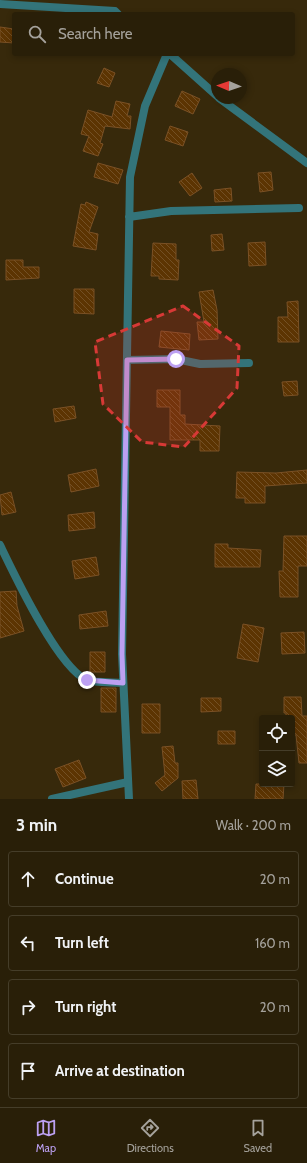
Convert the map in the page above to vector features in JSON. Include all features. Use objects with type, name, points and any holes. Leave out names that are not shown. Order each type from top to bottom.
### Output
[{"type":"street","points":[[0,4],[115,12]]},
{"type":"street","points":[[129,799],[122,654],[130,177],[145,106],[166,56]]},
{"type":"street","points":[[172,56],[211,91]]},
{"type":"street","points":[[227,104],[307,163]]},
{"type":"street","points":[[129,217],[171,211],[299,208]]},
{"type":"street","points":[[127,360],[176,359],[200,364],[249,363]]},
{"type":"street","points":[[0,545],[31,608],[69,666],[87,680],[123,683]]},
{"type":"street","points":[[52,799],[128,782]]},
{"type":"highlighted area","points":[[183,306],[239,346],[237,388],[184,447],[142,442],[103,404],[95,342]]},
{"type":"building","points":[[0,27],[12,29],[12,43],[0,42]]},
{"type":"building","points":[[104,68],[115,73],[109,87],[97,83]]},
{"type":"building","points":[[182,91],[200,99],[193,114],[175,106]]},
{"type":"building","points":[[116,101],[130,104],[127,116],[131,116],[130,129],[105,126],[100,143],[103,144],[98,156],[83,151],[89,136],[81,134],[88,110],[112,117]]},
{"type":"building","points":[[170,126],[188,132],[183,146],[165,140]]},
{"type":"building","points":[[98,163],[123,170],[118,184],[94,177]]},
{"type":"building","points":[[271,172],[273,190],[260,192],[258,173]]},
{"type":"building","points":[[192,173],[202,188],[190,196],[179,182]]},
{"type":"building","points":[[231,188],[232,201],[215,202],[214,190]]},
{"type":"building","points":[[86,202],[98,207],[89,232],[98,234],[96,250],[73,246],[81,204],[85,205]]},
{"type":"building","points":[[222,234],[224,250],[212,251],[211,235]]},
{"type":"building","points":[[265,242],[266,265],[249,266],[248,243]]},
{"type":"building","points":[[153,243],[176,244],[176,260],[179,260],[178,280],[159,279],[159,276],[151,276]]},
{"type":"building","points":[[6,260],[23,260],[23,267],[39,267],[39,278],[6,280]]},
{"type":"building","points":[[74,289],[94,289],[94,314],[74,313]]},
{"type":"building","points":[[213,290],[217,310],[218,339],[199,340],[197,322],[204,322],[199,292]]},
{"type":"building","points":[[298,301],[299,342],[278,342],[278,317],[288,317],[287,302]]},
{"type":"building","points":[[161,331],[190,334],[189,350],[159,347]]},
{"type":"building","points":[[297,381],[298,395],[284,396],[282,382]]},
{"type":"building","points":[[157,390],[180,390],[180,415],[185,415],[185,424],[220,426],[219,451],[200,451],[200,440],[170,440],[170,407],[157,407]]},
{"type":"building","points":[[74,406],[76,418],[55,422],[53,409]]},
{"type":"building","points":[[96,469],[99,486],[71,492],[68,475]]},
{"type":"building","points":[[307,470],[307,483],[265,486],[265,503],[245,503],[245,498],[236,498],[237,472],[276,473]]},
{"type":"building","points":[[11,492],[16,512],[2,515],[0,495]]},
{"type":"building","points":[[94,512],[95,528],[69,531],[68,515]]},
{"type":"building","points":[[284,536],[307,536],[307,566],[298,566],[298,597],[280,597],[279,571],[283,571]]},
{"type":"building","points":[[215,544],[228,544],[228,548],[261,550],[260,567],[215,567]]},
{"type":"building","points":[[96,557],[99,575],[75,579],[72,561]]},
{"type":"building","points":[[16,591],[17,606],[24,631],[0,638],[0,592]]},
{"type":"building","points":[[106,611],[108,626],[80,629],[79,615]]},
{"type":"building","points":[[243,624],[264,628],[258,662],[237,658]]},
{"type":"building","points":[[304,632],[305,653],[282,654],[281,633]]},
{"type":"building","points":[[90,652],[105,652],[105,672],[90,672]]},
{"type":"building","points":[[101,688],[116,688],[116,712],[101,712]]},
{"type":"building","points":[[284,697],[301,697],[302,716],[307,716],[307,763],[299,763],[295,735],[295,715],[286,715],[286,713],[284,713]]},
{"type":"building","points":[[201,698],[221,698],[221,711],[201,712]]},
{"type":"building","points":[[142,704],[160,704],[160,733],[142,733]]},
{"type":"building","points":[[218,731],[235,731],[235,744],[218,744]]},
{"type":"building","points":[[173,746],[175,763],[178,763],[178,778],[162,791],[155,783],[165,775],[162,747]]},
{"type":"building","points":[[79,760],[86,778],[63,787],[55,769]]},
{"type":"building","points":[[196,780],[198,799],[183,799],[182,781]]},
{"type":"building","points":[[256,784],[259,784],[259,787],[284,787],[283,799],[255,799]]},
{"type":"route","points":[[87,680],[123,683],[122,654],[127,360],[176,359]]}]
